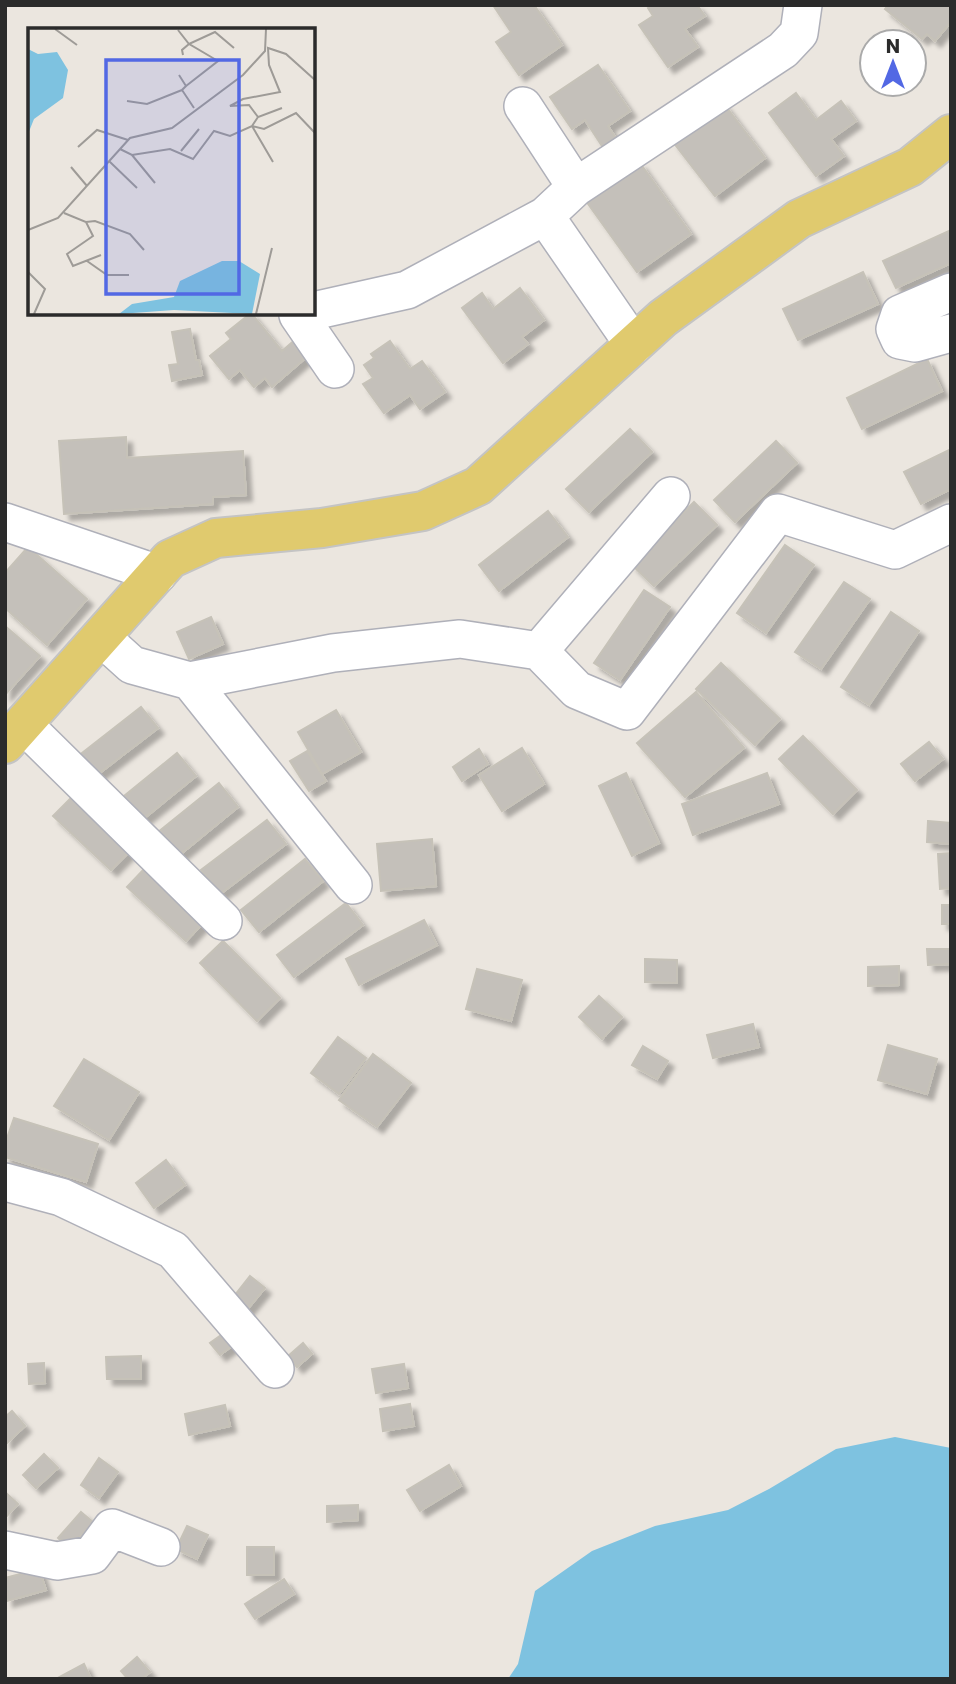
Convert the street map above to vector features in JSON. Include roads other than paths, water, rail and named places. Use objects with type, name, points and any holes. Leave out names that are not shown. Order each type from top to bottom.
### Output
[{"type":"main road","points":[[14,734],[170,559],[216,538],[322,528],[423,511],[478,486],[663,318],[799,219],[910,167],[951,134]]},
{"type":"street","points":[[315,310],[407,290],[545,216],[576,187],[783,50],[799,33],[803,5]]},
{"type":"street","points":[[523,106],[576,187]]},
{"type":"street","points":[[545,216],[634,345]]},
{"type":"street","points":[[951,292],[900,314],[894,329],[900,340],[915,343],[951,333]]},
{"type":"street","points":[[301,315],[335,369]]},
{"type":"street","points":[[538,651],[671,496]]},
{"type":"street","points":[[101,637],[132,665],[190,681],[333,653],[460,639],[538,651],[577,690],[627,711],[778,513],[894,550],[951,523]]},
{"type":"street","points":[[5,522],[158,574]]},
{"type":"street","points":[[190,681],[353,885]]},
{"type":"street","points":[[14,734],[223,922]]},
{"type":"street","points":[[5,1182],[61,1198],[173,1250],[275,1369]]},
{"type":"street","points":[[5,1550],[57,1561],[92,1555],[112,1528],[161,1547]]},
{"type":"water","points":[[895,1437],[951,1448],[951,1679],[508,1679],[518,1664],[535,1591],[592,1551],[655,1526],[728,1510],[836,1449]]}]
